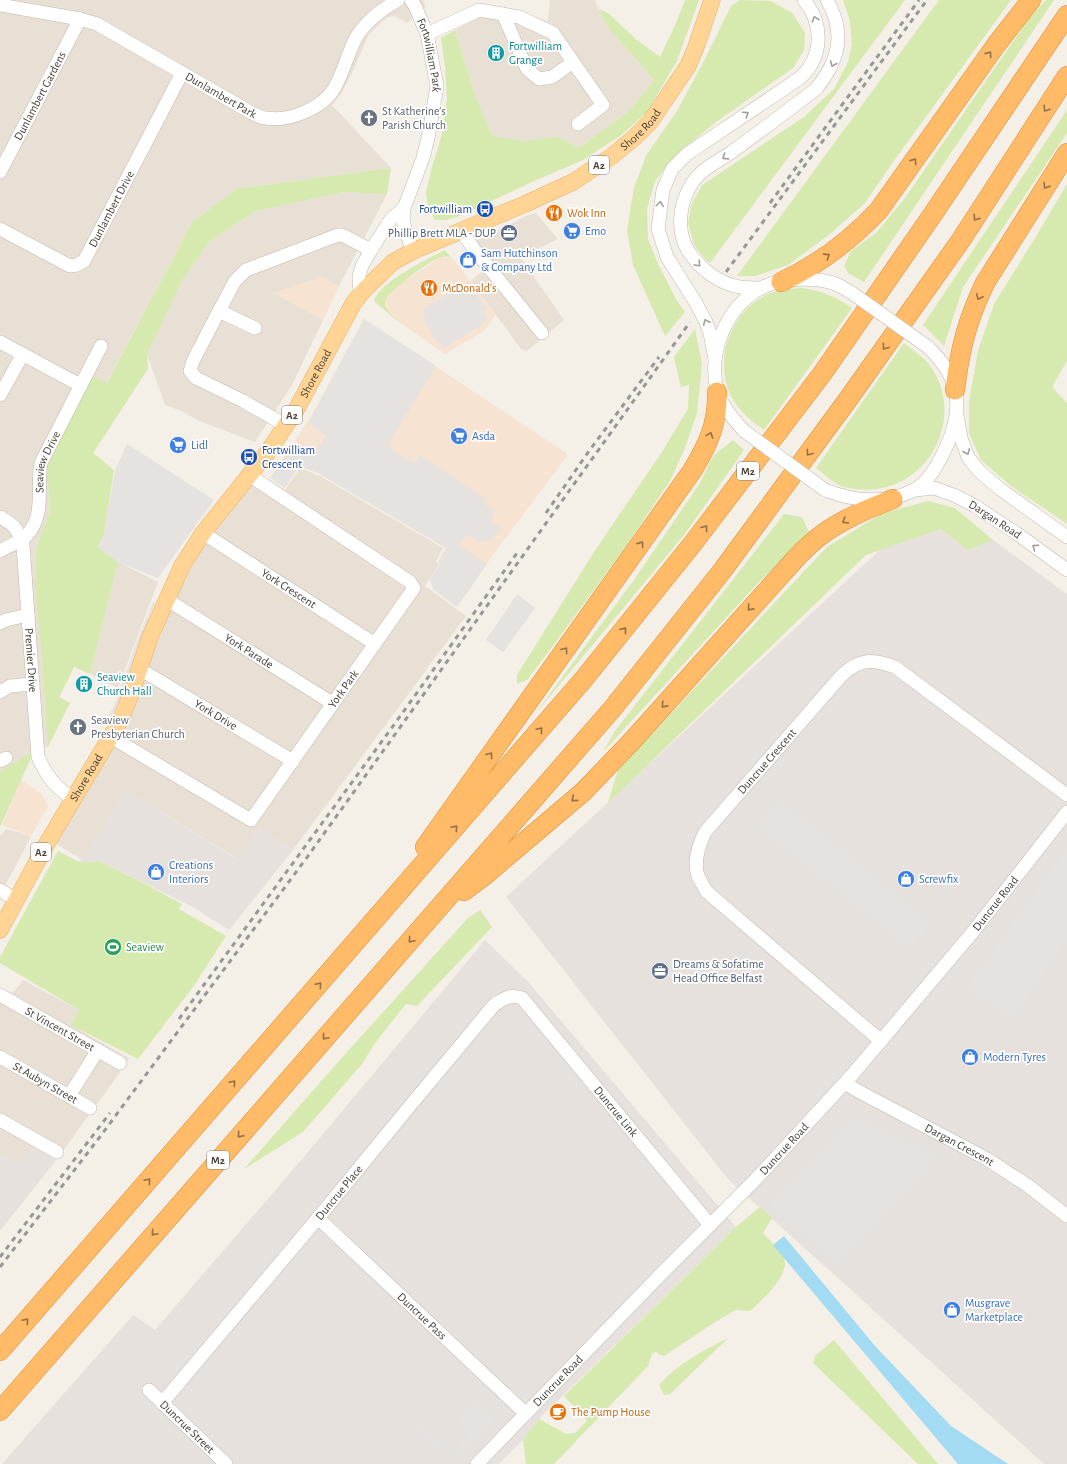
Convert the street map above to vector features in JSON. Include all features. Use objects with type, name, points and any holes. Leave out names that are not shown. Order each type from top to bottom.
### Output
[{"type":"highway","points":[[781,282],[803,272],[842,246],[863,228],[879,210],[996,45],[1031,0]]},
{"type":"highway","name":"M2","points":[[0,1351],[583,680],[723,505],[827,368],[1067,15]]},
{"type":"highway","name":"M2","points":[[0,1411],[613,708],[722,571],[962,240],[1067,76]]},
{"type":"highway","points":[[955,390],[959,357],[974,305],[985,283],[1067,153]]},
{"type":"highway","points":[[393,900],[424,847],[705,451],[718,409],[717,392]]},
{"type":"highway","points":[[437,910],[484,876],[583,792],[632,741],[797,557],[811,544],[821,535],[862,511],[893,499]]},
{"type":"main road","name":"Shore Road","points":[[0,930],[45,845],[111,737],[126,707],[150,637],[182,566],[203,533],[268,452],[286,425],[354,302],[393,262],[573,182],[612,156],[635,137],[650,122],[688,66],[713,1]]},
{"type":"street","name":"Dunlambert Park","points":[[0,5],[80,19],[98,24],[252,113],[265,118],[281,118],[294,116],[327,98],[335,88],[358,36],[370,20],[386,7],[398,0]]},
{"type":"street","name":"Fortwilliam Park","points":[[411,0],[427,34],[437,86],[423,158],[404,208],[403,220],[413,252]]},
{"type":"street","points":[[804,0],[815,15],[819,39],[817,52],[812,65],[800,78],[687,154],[672,168],[663,190],[658,229],[667,257],[696,303],[706,322],[710,333],[715,360],[715,380],[717,392],[731,417],[744,431],[825,490],[860,500],[893,499],[914,490],[930,476],[939,461],[947,445],[956,414]]},
{"type":"street","points":[[827,0],[833,10],[839,38],[834,60],[824,80],[816,90],[732,152],[706,169],[691,185],[681,209],[680,220],[686,248],[703,269],[720,280],[740,287],[762,288],[781,282],[798,279],[820,280],[835,283],[852,293],[928,347],[943,363],[951,377],[955,390],[956,414],[961,438],[968,457],[978,470],[1000,488],[1067,537]]},
{"type":"street","points":[[427,34],[479,10],[519,17],[553,33],[602,105],[578,124]]},
{"type":"street","points":[[503,14],[527,69],[538,79],[552,76],[573,62]]},
{"type":"street","name":"Dunlambert Gardens","points":[[0,172],[80,19]]},
{"type":"street","name":"Dunlambert Drive","points":[[0,229],[70,266],[77,266],[84,261],[182,73]]},
{"type":"street","points":[[360,295],[359,276],[362,266],[391,219],[404,208]]},
{"type":"street","points":[[461,231],[474,250],[542,333]]},
{"type":"street","points":[[286,425],[243,401],[196,378],[190,371],[193,361],[235,281],[246,270],[342,235],[371,250]]},
{"type":"street","points":[[715,360],[720,336],[727,322],[739,307],[762,288]]},
{"type":"street","points":[[219,311],[255,328]]},
{"type":"street","points":[[0,342],[80,385]]},
{"type":"street","name":"Seaview Drive","points":[[21,540],[27,536],[39,514],[39,473],[41,463],[101,346]]},
{"type":"street","points":[[0,395],[23,354]]},
{"type":"street","name":"York Park","points":[[111,737],[251,820],[414,588],[410,582],[250,475]]},
{"type":"street","name":"Dargan Road","points":[[914,490],[934,488],[956,496],[975,506],[1016,533],[1067,570]]},
{"type":"street","name":"Premier Drive","points":[[0,517],[13,525],[19,533],[24,550],[38,757],[44,771],[51,781],[59,790],[73,799]]},
{"type":"street","name":"York Crescent","points":[[203,533],[376,644]]},
{"type":"street","points":[[0,551],[21,540]]},
{"type":"street","name":"York Parade","points":[[166,599],[332,703]]},
{"type":"street","points":[[0,623],[6,620],[28,615]]},
{"type":"street","name":"Duncrue Crescent","points":[[882,1041],[706,891],[698,876],[697,858],[699,846],[705,832],[842,675],[850,667],[864,661],[881,662],[895,667],[1067,795]]},
{"type":"street","name":"York Drive","points":[[139,670],[292,761]]},
{"type":"street","points":[[0,692],[10,686],[33,684]]},
{"type":"street","name":"Duncrue Road","points":[[477,1464],[663,1272],[756,1179],[845,1083],[972,933],[1067,812]]},
{"type":"street","points":[[0,890],[16,900]]},
{"type":"street","name":"St Vincent Street","points":[[0,995],[120,1063]]},
{"type":"street","name":"Duncrue Place","points":[[162,1403],[318,1218],[494,1005],[512,996],[522,998]]},
{"type":"street","name":"Duncrue Link","points":[[522,998],[710,1225]]},
{"type":"street","points":[[68,1096],[98,1050]]},
{"type":"street","name":"St Aubyn Street","points":[[0,1057],[90,1108]]},
{"type":"street","name":"Dargan Crescent","points":[[845,1083],[987,1159],[1027,1186],[1067,1216]]},
{"type":"street","points":[[0,1120],[57,1152]]},
{"type":"street","name":"Duncrue Pass","points":[[318,1218],[526,1414]]},
{"type":"street","name":"Duncrue Street","points":[[149,1390],[226,1464]]},
{"type":"shaded area","points":[[0,0],[423,0],[426,7],[407,23],[395,16],[388,17],[374,29],[368,36],[341,94],[332,105],[391,168],[236,189],[192,222],[106,384],[92,375],[66,429],[53,452],[45,472],[49,491],[50,511],[36,548],[35,587],[48,747],[34,751],[0,771]]},
{"type":"shaded area","points":[[550,0],[595,0],[606,25],[654,80],[630,110],[579,148],[559,137],[523,141],[492,137],[474,92],[455,30],[499,7],[548,21]]},
{"type":"shaded area","points":[[344,192],[387,194],[339,286],[321,277],[274,293],[323,320],[292,385],[255,442],[197,420],[182,411],[165,405],[147,354],[183,279],[210,241],[256,211]]},
{"type":"shaded area","points":[[536,213],[558,239],[520,257],[564,320],[527,351],[521,349],[471,281],[492,263],[475,241],[526,216]]},
{"type":"shaded area","points":[[441,257],[453,259],[496,314],[484,331],[445,354],[396,320],[388,311],[385,302],[387,297],[398,285]]},
{"type":"shaded area","points":[[321,277],[339,286],[323,320],[273,293]]},
{"type":"shaded area","points":[[456,289],[467,289],[468,295],[474,292],[487,309],[483,314],[487,318],[480,326],[444,348],[434,337],[426,323],[423,309]]},
{"type":"shaded area","points":[[364,319],[566,453],[567,456],[495,552],[457,607],[433,589],[430,579],[440,565],[438,562],[446,548],[318,473],[299,466],[285,488],[270,478],[312,415]]},
{"type":"shaded area","points":[[364,319],[436,366],[387,446],[414,463],[420,455],[486,498],[483,503],[493,510],[492,523],[500,528],[500,531],[490,540],[480,542],[467,534],[459,546],[487,564],[457,607],[433,589],[430,579],[440,565],[438,562],[446,548],[318,473],[299,466],[285,488],[270,478],[293,445],[312,456],[326,436],[308,423]]},
{"type":"shaded area","points":[[127,444],[214,500],[158,578],[118,562],[98,547],[104,535],[115,470]]},
{"type":"shaded area","points":[[300,468],[320,476],[443,548],[436,561],[439,565],[425,586],[466,616],[293,850],[259,828],[238,859],[126,790],[83,860],[53,842],[136,698],[176,594],[203,548],[260,474],[285,490]]},
{"type":"shaded area","points":[[941,529],[967,550],[993,540],[1067,594],[1067,1464],[1044,1464],[728,1179],[506,897],[885,545]]},
{"type":"shaded area","points":[[118,562],[158,582],[118,688],[90,674]]},
{"type":"shaded area","points":[[517,594],[535,608],[503,652],[486,640]]},
{"type":"shaded area","points":[[153,602],[155,603],[139,643],[121,697],[116,710],[107,725],[105,723],[115,704],[137,641]]},
{"type":"shaded area","points":[[21,780],[42,794],[48,806],[31,836],[2,825]]},
{"type":"shaded area","points":[[126,790],[237,859],[259,828],[293,850],[229,930],[191,906],[101,862],[79,862],[89,849]]},
{"type":"shaded area","points":[[779,799],[931,922],[911,949],[756,826]]},
{"type":"shaded area","points":[[6,829],[31,837],[0,895],[0,836]]},
{"type":"shaded area","points":[[1067,848],[1067,941],[1012,1019],[967,987]]},
{"type":"shaded area","points":[[485,940],[529,983],[736,1227],[539,1419],[523,1440],[499,1464],[2,1464],[133,1315],[155,1330],[303,1158]]},
{"type":"shaded area","points":[[23,980],[79,1010],[71,1025],[129,1058],[57,1159],[34,1145],[18,1164],[0,1154],[0,988],[13,993]]},
{"type":"shaded area","points":[[853,1117],[939,1156],[838,1266],[770,1205]]},
{"type":"shaded area","points":[[33,1145],[57,1159],[0,1231],[0,1154],[18,1164]]},
{"type":"shaded area","points":[[476,1401],[495,1419],[458,1457],[452,1452],[469,1434],[456,1422]]},
{"type":"shaded area","points":[[416,1420],[444,1447],[439,1452],[411,1424]]},
{"type":"green space","points":[[685,0],[699,0],[677,61],[647,112],[620,136],[581,161],[534,181],[460,216],[446,220],[435,220],[428,208],[426,193],[442,134],[447,99],[441,38],[455,30],[474,92],[492,136],[523,141],[559,137],[579,148],[630,110],[654,80],[606,25],[599,9],[608,13],[637,40],[660,57]]},
{"type":"green space","points":[[740,0],[771,1],[792,13],[805,32],[804,50],[793,68],[716,122],[676,155],[655,181],[647,209],[648,239],[659,266],[677,301],[685,312],[665,336],[633,265],[627,230],[634,187],[647,154],[677,111],[731,6]]},
{"type":"green space","points":[[843,0],[905,0],[710,263],[694,245],[688,223],[691,206],[702,185],[804,117],[834,89],[848,62],[852,44],[850,21]]},
{"type":"green space","points":[[939,0],[1011,0],[893,162],[865,203],[830,234],[788,265],[755,276],[737,276]]},
{"type":"green space","points":[[1046,0],[1054,0],[864,282],[849,274],[844,266],[851,251],[876,233],[905,198],[1028,20]]},
{"type":"green space","points":[[1067,110],[1067,133],[963,287],[944,346],[923,325]]},
{"type":"green space","points":[[391,168],[387,194],[344,192],[256,211],[210,241],[183,279],[147,354],[148,369],[93,453],[114,470],[104,535],[98,547],[118,562],[90,674],[74,667],[59,697],[70,703],[48,747],[35,587],[36,548],[50,511],[49,491],[45,472],[53,452],[66,429],[91,375],[107,383],[192,222],[236,189]]},
{"type":"green space","points":[[1067,184],[1067,361],[1052,387],[1067,403],[1067,524],[1011,486],[981,460],[969,433],[969,401],[978,351],[994,304]]},
{"type":"green space","points":[[445,250],[451,258],[443,257],[429,263],[410,276],[387,298],[385,302],[386,307],[396,320],[374,301],[385,286],[394,279],[416,265]]},
{"type":"green space","points":[[801,288],[815,290],[828,295],[852,308],[764,430],[746,416],[732,398],[726,383],[724,367],[725,352],[729,337],[736,323],[745,311],[757,301],[771,293],[786,289]]},
{"type":"green space","points":[[695,329],[702,364],[697,413],[685,448],[670,481],[624,549],[550,650],[527,680],[517,684],[517,675],[594,552],[662,452],[688,409],[689,385],[681,387],[674,357]]},
{"type":"green space","points":[[904,343],[927,362],[933,370],[941,388],[944,407],[943,426],[937,444],[927,460],[913,474],[897,484],[877,489],[864,490],[841,486],[816,468]]},
{"type":"green space","points":[[733,440],[744,450],[684,535],[535,714],[634,580],[700,483],[713,456]]},
{"type":"green space","points":[[928,501],[955,508],[993,540],[967,550],[941,529],[866,555],[608,803],[618,770],[827,547],[883,513]]},
{"type":"green space","points":[[784,514],[802,517],[810,534],[758,583],[603,752],[615,731]]},
{"type":"green space","points":[[34,751],[0,827],[0,771]]},
{"type":"green space","name":"Seaview","points":[[58,851],[79,862],[101,862],[147,885],[182,904],[179,909],[226,936],[193,987],[138,1059],[71,1025],[79,1010],[0,963],[0,957]]},
{"type":"green space","points":[[480,910],[492,927],[417,1006],[406,1004],[375,1043],[362,1064],[303,1132],[244,1169],[468,918]]},
{"type":"green space","points":[[760,1207],[772,1218],[763,1233],[781,1253],[785,1263],[784,1270],[780,1278],[768,1294],[750,1311],[736,1310],[664,1356],[658,1354],[656,1351],[652,1354],[648,1366],[554,1464],[526,1464],[523,1440],[539,1419],[566,1434],[575,1433],[587,1421],[564,1396],[736,1227]]},
{"type":"green space","points":[[728,1338],[670,1394],[664,1395],[659,1385],[666,1377],[691,1358]]},
{"type":"green space","points":[[834,1340],[938,1464],[918,1464],[813,1363],[815,1356]]},
{"type":"water","points":[[784,1236],[875,1346],[951,1426],[1008,1464],[958,1464],[773,1245]]},
{"type":"railway","points":[[770,203],[919,0]]},
{"type":"railway","points":[[726,272],[927,0]]},
{"type":"railway","points":[[0,1267],[99,1138],[308,856],[690,322]]},
{"type":"railway","points":[[546,513],[589,451],[659,357]]},
{"type":"railway","points":[[179,1019],[396,722],[517,553]]},
{"type":"railway","points":[[0,1257],[110,1113]]},
{"type":"place","name":"Fortwilliam Grange","points":[[496,53]]},
{"type":"place","name":"St Katherine's Parish Church","points":[[369,118]]},
{"type":"place","name":"Fortwilliam","points":[[485,209]]},
{"type":"place","name":"Wok Inn","points":[[554,213]]},
{"type":"place","name":"Emo","points":[[572,231]]},
{"type":"place","name":"Phillip Brett MLA - DUP","points":[[509,233]]},
{"type":"place","name":"Sam Hutchinson & Company Ltd","points":[[468,260]]},
{"type":"place","name":"McDonald's","points":[[429,288]]},
{"type":"place","name":"Asda","points":[[459,436]]},
{"type":"place","name":"Lidl","points":[[178,445]]},
{"type":"place","name":"Fortwilliam Crescent","points":[[249,457]]},
{"type":"place","name":"Seaview Church Hall","points":[[84,684]]},
{"type":"place","name":"Seaview Presbyterian Church","points":[[78,727]]},
{"type":"place","name":"Creations Interiors","points":[[156,872]]},
{"type":"place","name":"Screwfix","points":[[906,879]]},
{"type":"place","name":"Seaview","points":[[113,947]]},
{"type":"place","name":"Dreams & Sofatime Head Office Belfast","points":[[660,971]]},
{"type":"place","name":"Modern Tyres","points":[[970,1057]]},
{"type":"place","name":"Musgrave Marketplace","points":[[952,1310]]},
{"type":"place","name":"The Pump House","points":[[558,1412]]}]
